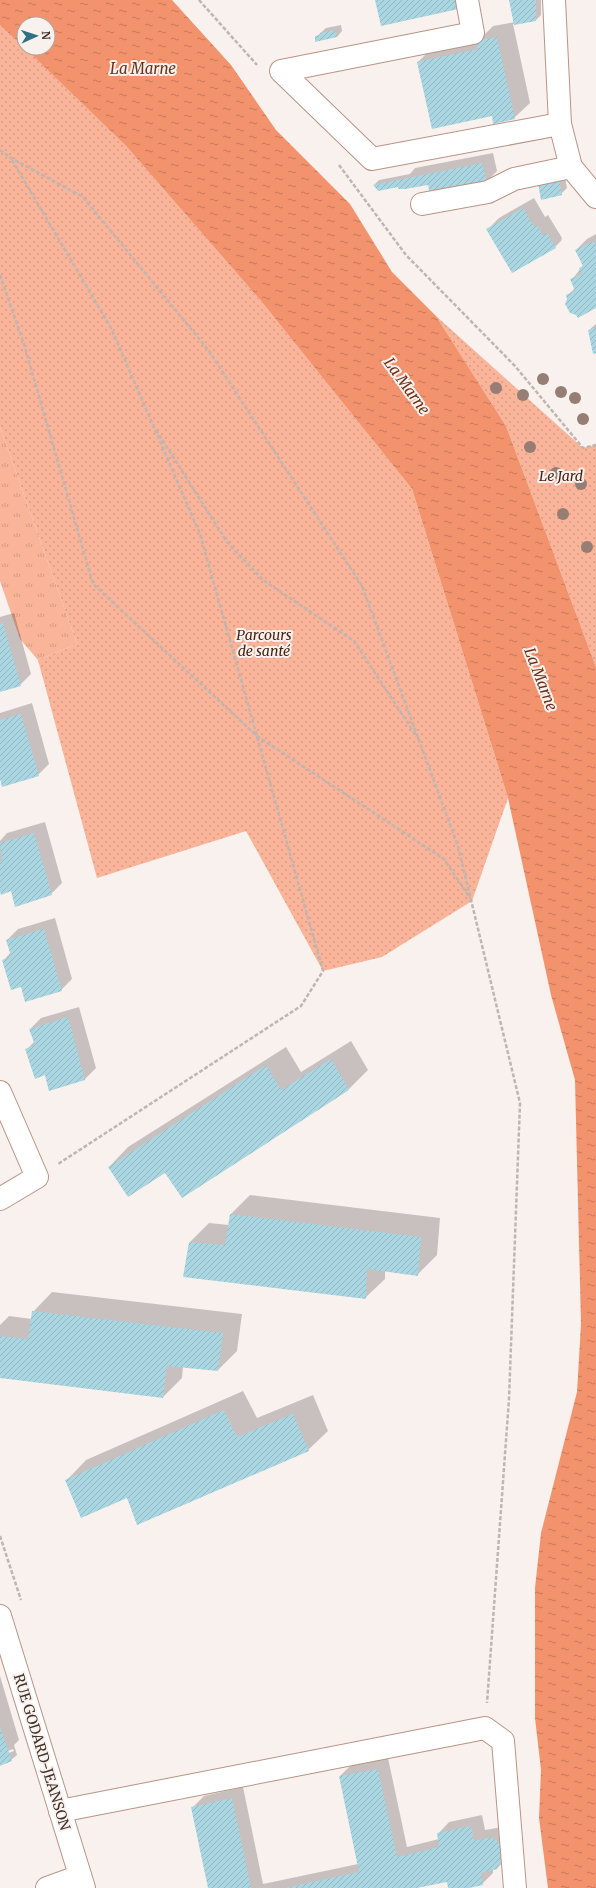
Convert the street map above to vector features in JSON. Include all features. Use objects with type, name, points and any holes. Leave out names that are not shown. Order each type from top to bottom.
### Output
[{"type":"street","points":[[467,0],[473,33],[281,71],[372,159],[560,124]]},
{"type":"street","points":[[554,0],[560,124],[571,167],[596,197]]},
{"type":"street","points":[[422,204],[488,192],[514,179],[571,167]]},
{"type":"street","points":[[0,1092],[38,1177],[0,1199]]},
{"type":"street","name":"RUE GODARD-JEANSON","points":[[0,1616],[82,1882]]},
{"type":"street","points":[[60,1811],[485,1728],[503,1741],[514,1888]]},
{"type":"street","points":[[47,1888],[82,1882]]},
{"type":"path","points":[[199,0],[262,70]]},
{"type":"path","points":[[0,150],[11,158],[83,197],[209,351],[362,586],[458,846],[520,1103],[509,1399],[485,1728]]},
{"type":"path","points":[[11,158],[111,328],[200,534],[323,971],[301,1006],[38,1177]]},
{"type":"path","points":[[337,161],[406,255],[515,366],[583,448],[596,445]]},
{"type":"path","points":[[0,274],[24,344],[93,584],[257,736],[444,859],[472,901]]},
{"type":"path","points":[[152,423],[227,542],[263,580],[354,641],[420,740]]},
{"type":"green space","name":"Parcours de santé","points":[[0,25],[16,39],[16,56],[34,56],[126,146],[261,301],[412,489],[508,798],[472,901],[382,957],[323,971],[246,831],[97,878],[38,660],[77,644],[0,427]]},
{"type":"green space","name":"Le Jard","points":[[436,316],[583,448],[596,445],[596,667],[506,426]]},
{"type":"green space","points":[[0,427],[77,644],[38,660],[20,639],[0,581]]},
{"type":"water","name":"La Marne","points":[[0,0],[172,0],[231,65],[276,130],[350,204],[392,272],[436,316],[506,426],[596,667],[596,1888],[548,1888],[539,1818],[541,1770],[535,1718],[535,1588],[541,1533],[577,1392],[581,1324],[575,1080],[551,995],[508,798],[412,489],[261,301],[126,146],[33,56],[56,56],[56,16],[16,16],[16,40],[0,25]]},
{"type":"building","points":[[375,0],[462,0],[463,8],[381,26]]},
{"type":"building","points":[[509,0],[536,0],[536,21],[514,25]]},
{"type":"building","points":[[335,30],[337,37],[315,42],[315,36],[320,35],[320,33]]},
{"type":"building","points":[[497,37],[515,119],[493,124],[492,116],[432,129],[417,62],[478,49],[476,41]]},
{"type":"building","points":[[482,163],[487,183],[430,195],[428,185],[405,189],[398,189],[398,187],[378,191],[373,185]]},
{"type":"building","points":[[558,173],[562,195],[541,200],[537,178]]},
{"type":"building","points":[[523,208],[534,227],[537,225],[543,236],[547,233],[556,248],[512,273],[486,229]]},
{"type":"building","points":[[594,241],[596,246],[596,308],[578,318],[576,315],[570,313],[565,304],[567,299],[566,295],[575,291],[570,279],[581,274],[579,268],[583,266],[575,250]]},
{"type":"building","points":[[596,328],[596,353],[593,354],[588,330]]},
{"type":"building","points":[[3,623],[21,686],[0,692],[0,624]]},
{"type":"building","points":[[21,714],[39,776],[2,787],[0,779],[0,720]]},
{"type":"building","points":[[34,833],[52,895],[15,907],[11,891],[1,895],[0,891],[0,861],[2,861],[0,843]]},
{"type":"building","points":[[44,929],[62,991],[25,1002],[21,987],[11,990],[2,960],[11,956],[6,940]]},
{"type":"building","points":[[68,1017],[85,1080],[49,1091],[45,1075],[35,1079],[25,1049],[35,1045],[29,1029]]},
{"type":"building","points":[[331,1059],[349,1090],[182,1198],[165,1173],[128,1197],[108,1167],[266,1065],[281,1090]]},
{"type":"building","points":[[230,1214],[421,1237],[418,1276],[367,1269],[366,1299],[183,1277],[189,1242],[225,1245]]},
{"type":"building","points":[[32,1311],[223,1333],[218,1371],[167,1366],[163,1398],[0,1378],[0,1336],[28,1339]]},
{"type":"building","points":[[224,1410],[237,1437],[293,1414],[309,1451],[137,1525],[127,1498],[81,1518],[65,1480]]},
{"type":"building","points":[[0,1727],[12,1761],[0,1766]]},
{"type":"building","points":[[378,1769],[397,1857],[439,1847],[437,1833],[471,1826],[474,1841],[491,1837],[504,1846],[505,1855],[497,1869],[481,1873],[483,1885],[469,1888],[448,1888],[447,1882],[416,1888],[285,1888],[359,1872],[339,1776]]},
{"type":"building","points":[[232,1798],[251,1888],[208,1888],[191,1807]]}]
